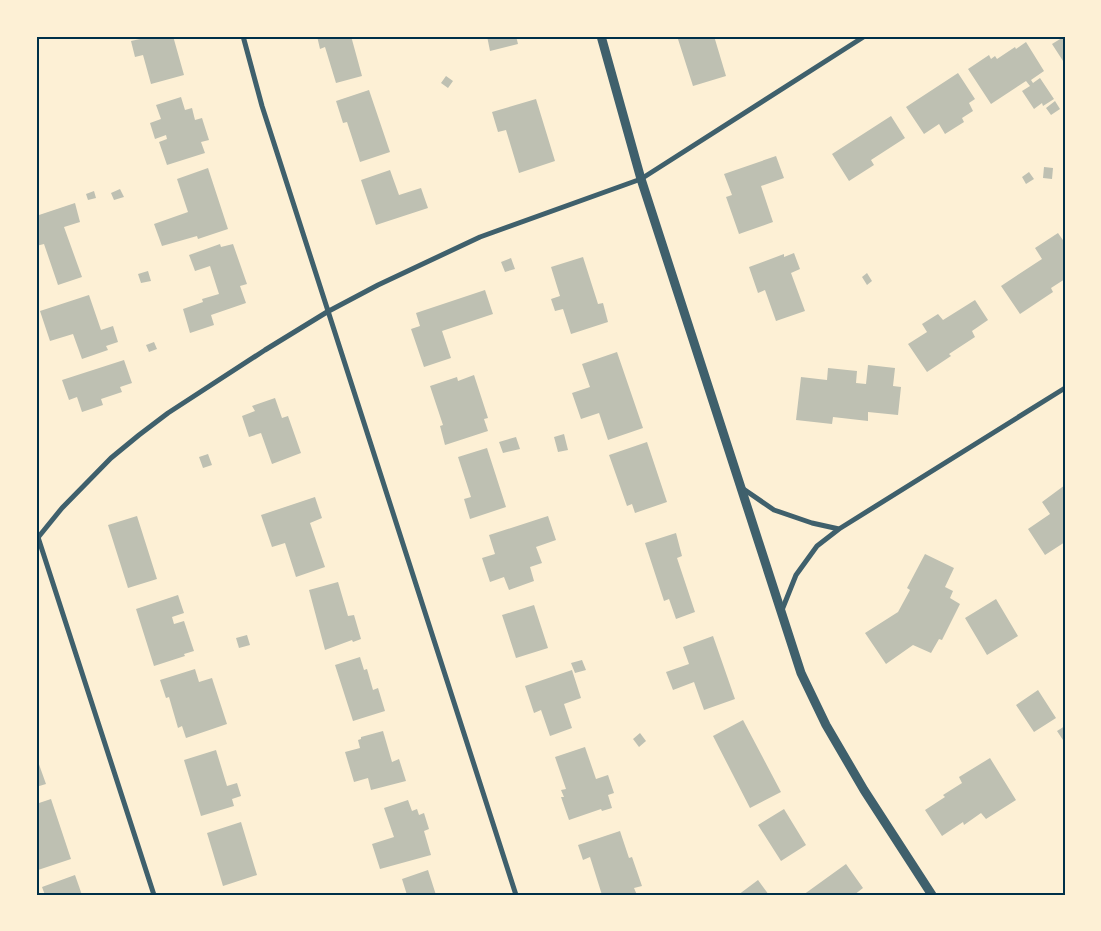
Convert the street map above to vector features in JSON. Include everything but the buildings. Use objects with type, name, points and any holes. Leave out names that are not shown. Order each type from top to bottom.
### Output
[{"type":"street","points":[[243,36],[262,106],[516,895]]},
{"type":"street","points":[[600,36],[641,179],[802,673],[826,725],[864,790],[932,895]]},
{"type":"street","points":[[37,539],[62,508],[112,458],[139,435],[241,366],[328,312],[378,285],[480,237],[641,179],[865,36]]},
{"type":"street","points":[[782,610],[796,574],[817,546],[839,529],[1065,388]]},
{"type":"street","points":[[742,488],[774,510],[812,523],[839,529]]},
{"type":"street","points":[[36,531],[37,539],[154,895]]}]
